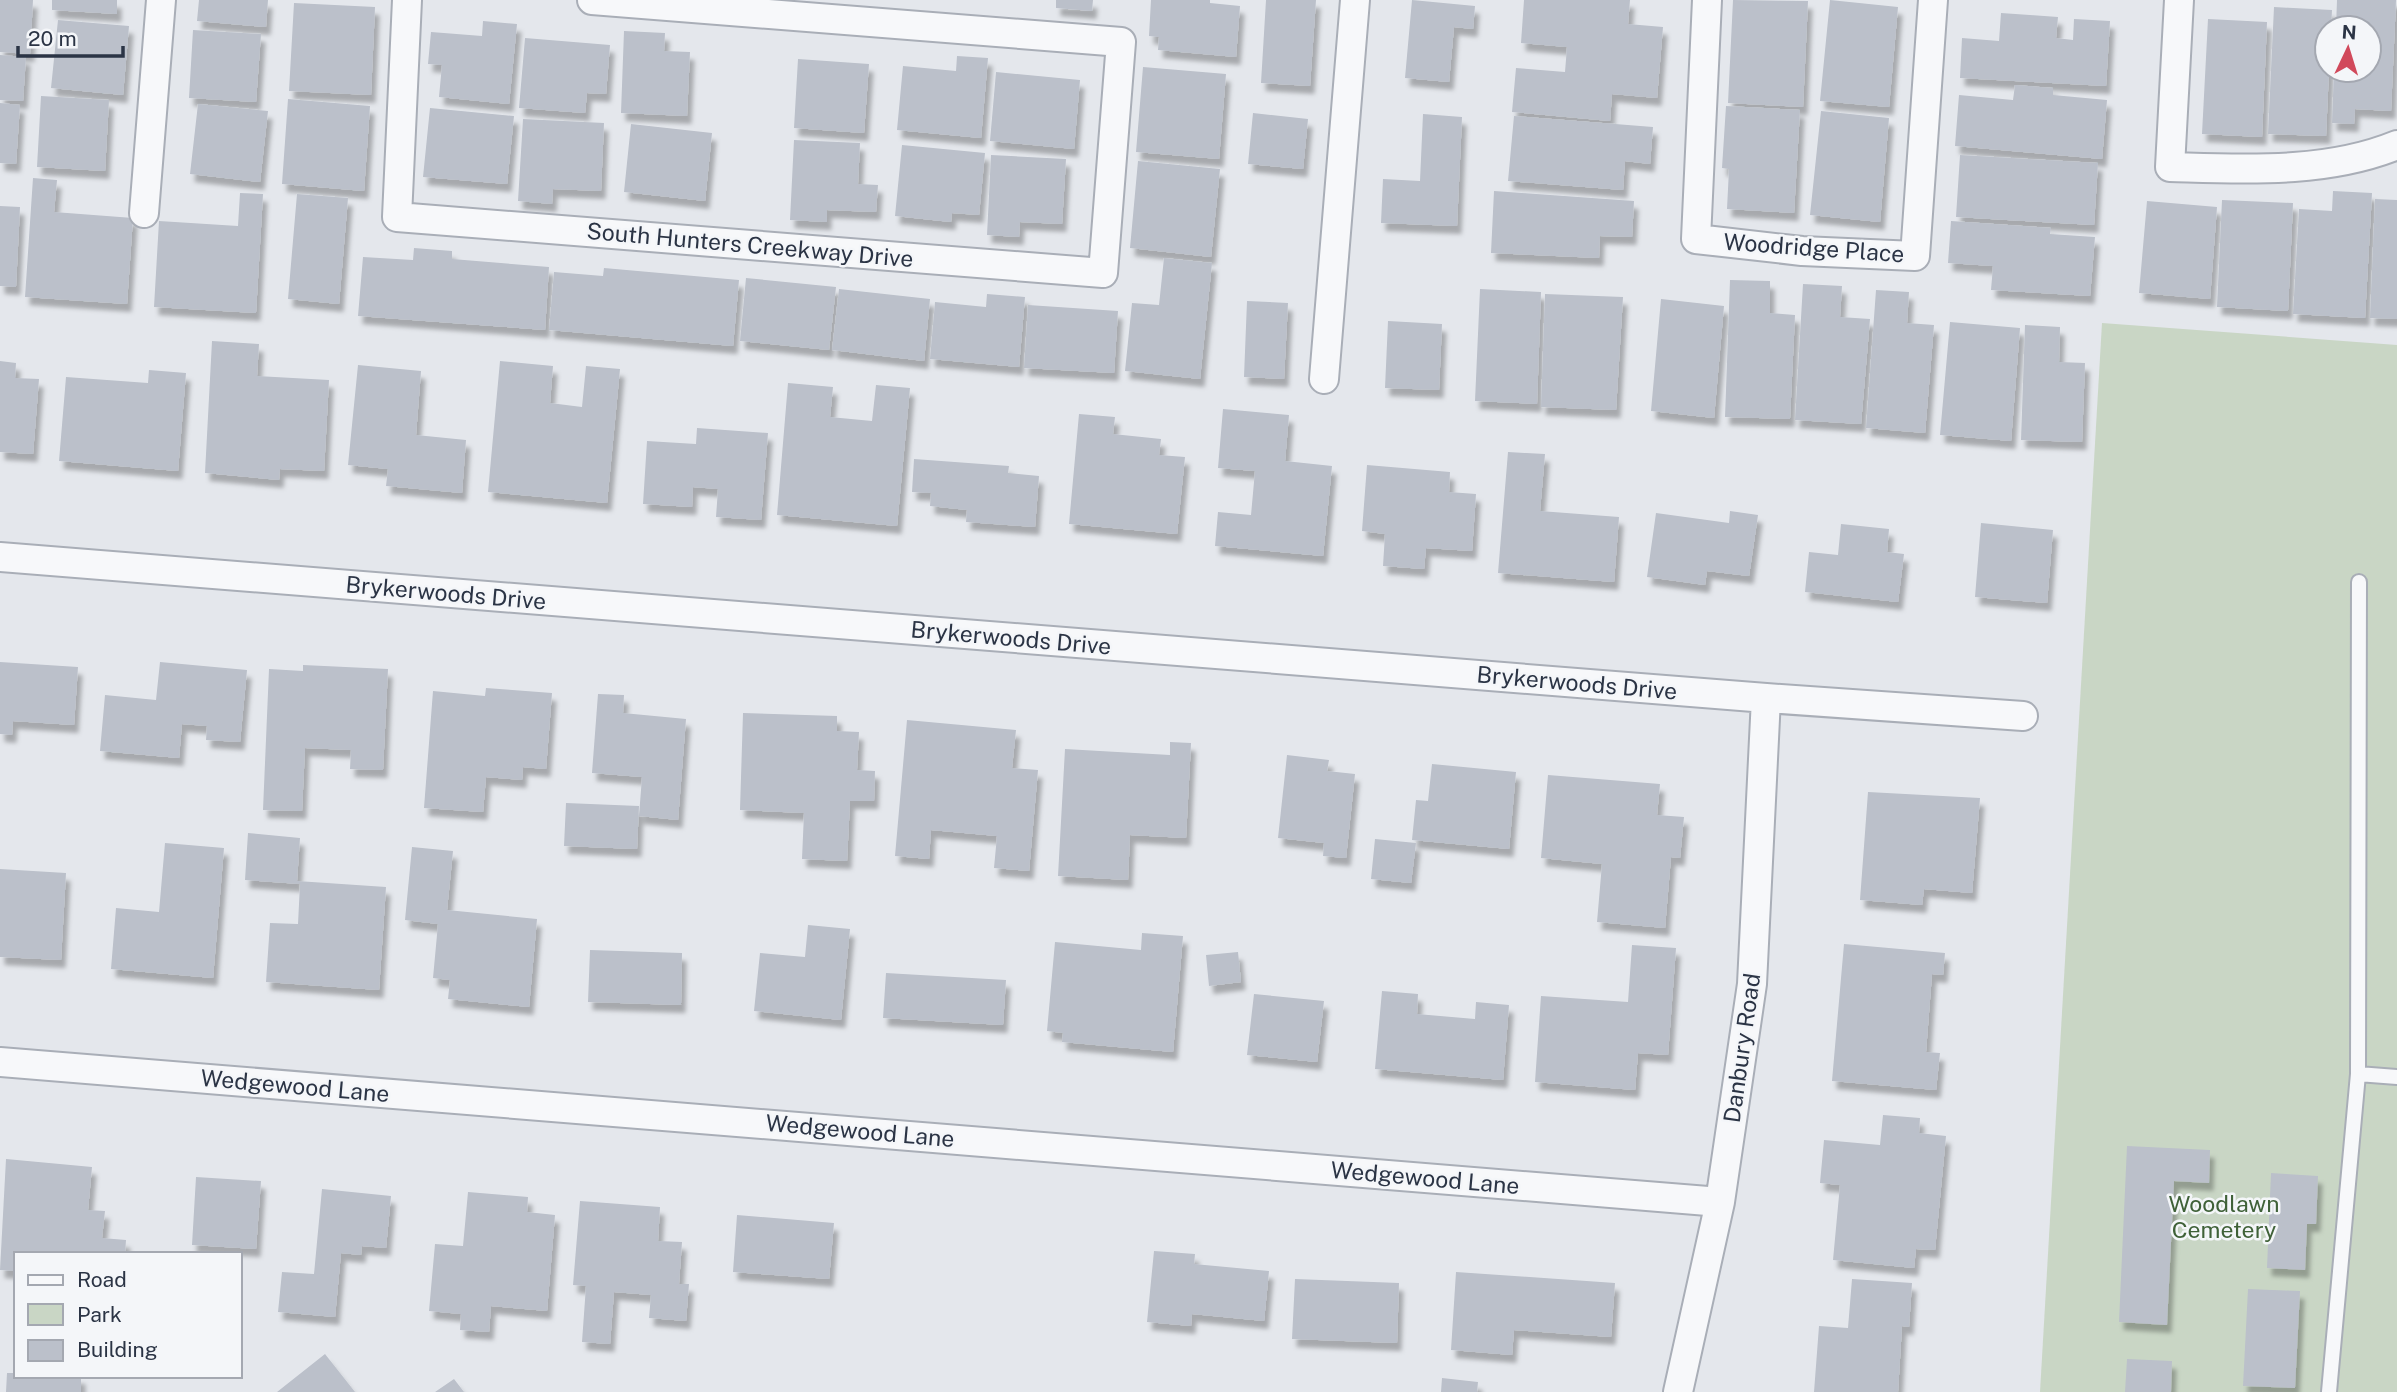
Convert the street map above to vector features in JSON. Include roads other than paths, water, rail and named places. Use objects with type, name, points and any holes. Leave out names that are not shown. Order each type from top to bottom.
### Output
[{"type":"street","points":[[144,213],[161,0]]},
{"type":"street","name":"South Hunters Creekway Drive","points":[[407,0],[397,217],[1103,273],[1121,42],[742,5]]},
{"type":"street","points":[[593,0],[742,5]]},
{"type":"street","points":[[1324,379],[1355,0]]},
{"type":"street","name":"Woodridge Place","points":[[1707,0],[1696,239],[1802,251],[1915,256],[1933,0]]},
{"type":"street","points":[[2179,0],[2170,167],[2292,167],[2373,155],[2397,145]]},
{"type":"street","name":"Brykerwoods Drive","points":[[0,557],[1766,698],[2023,716]]},
{"type":"street","name":"Danbury Road","points":[[1678,1392],[1720,1202],[1752,984],[1766,698]]},
{"type":"street","name":"Wedgewood Lane","points":[[0,1062],[1720,1202]]},
{"type":"lane","points":[[2329,1392],[2358,1074],[2359,582]]},
{"type":"lane","points":[[2358,1074],[2397,1077]]},
{"type":"park label","name":"Woodlawn Cemetery","points":[[2224,1217]]}]
